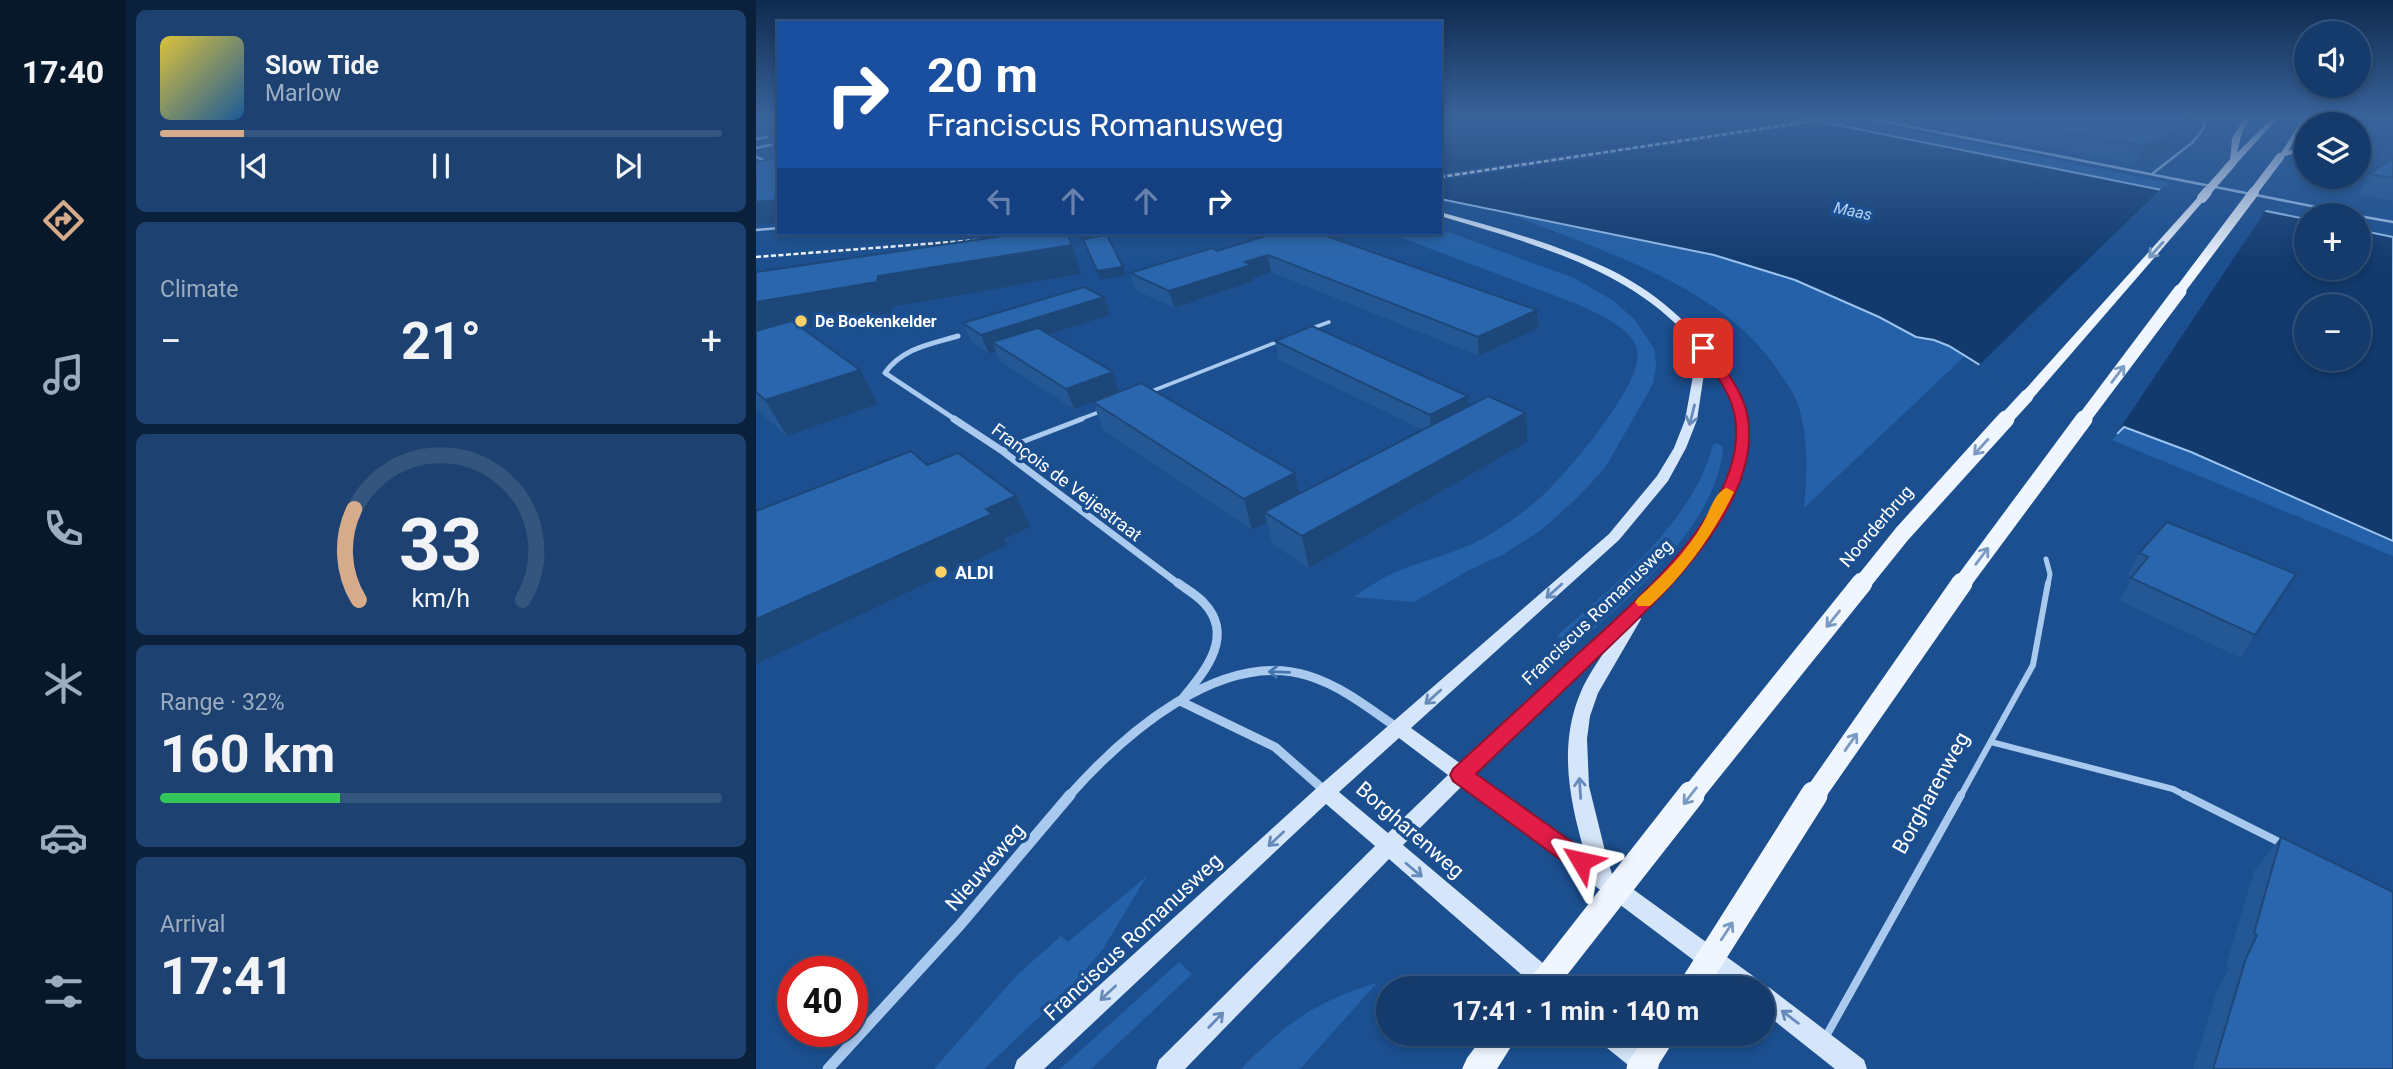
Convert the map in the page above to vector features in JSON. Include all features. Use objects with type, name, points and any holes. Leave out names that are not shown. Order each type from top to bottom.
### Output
[{"type":"main road","name":"Noorderbrug","points":[[1549,976],[1720,758],[1902,534],[2229,167]]},
{"type":"main road","points":[[1699,976],[1812,798],[1966,578],[2273,167]]},
{"type":"main road","points":[[1478,1069],[1495,1046]]},
{"type":"main road","points":[[1640,1069],[1654,1046]]},
{"type":"street","name":"Franciscus Romanusweg","points":[[1168,1069],[1387,847],[1668,580],[1709,527],[1734,476],[1742,450],[1742,417],[1735,398],[1726,380],[1703,348],[1666,309],[1622,280],[1549,249],[1442,215]]},
{"type":"street","name":"François de Veijestraat","points":[[958,336],[913,350],[892,360],[886,373],[1001,450],[1204,603],[1211,613],[1218,636],[1216,650],[1209,667],[1180,701]]},
{"type":"street","name":"Franciscus Romanusweg","points":[[1026,1069],[1326,792],[1614,537],[1663,478],[1691,420],[1703,348]]},
{"type":"street","points":[[1603,877],[1581,803],[1577,749],[1589,694],[1639,607]]},
{"type":"street","name":"Nieuweweg","points":[[828,1069],[925,965],[1090,772],[1123,739],[1180,701],[1202,689],[1246,673],[1275,670],[1301,673],[1343,692],[1398,728]]},
{"type":"street","points":[[1180,701],[1275,747],[1326,792]]},
{"type":"street","points":[[1398,728],[1735,976]]},
{"type":"street","name":"Borgharenweg","points":[[1326,792],[1541,976]]},
{"type":"street","points":[[1775,1006],[1855,1069]]},
{"type":"street","points":[[1624,1046],[1651,1069]]},
{"type":"lane","points":[[2116,167],[2298,203]]},
{"type":"lane","points":[[2152,174],[2161,167]]},
{"type":"lane","points":[[2371,218],[2393,222]]},
{"type":"lane","points":[[756,230],[777,228]]},
{"type":"lane","points":[[1303,332],[1329,322]]},
{"type":"lane","points":[[1140,396],[1290,337]]},
{"type":"lane","points":[[1001,450],[1115,406]]},
{"type":"lane","name":"Borgharenweg","points":[[1823,1042],[2033,665],[2050,574],[2046,558]]},
{"type":"lane","points":[[1991,742],[2173,789],[2291,848]]},
{"type":"shaded area","points":[[2046,167],[2090,167],[2170,183],[2164,190]]},
{"type":"shaded area","points":[[1502,211],[1714,255],[1759,268],[1832,295],[1916,337],[1934,340],[1966,355],[1804,508],[1806,458],[1799,408],[1789,387],[1756,343],[1726,316],[1693,293],[1617,256]]},
{"type":"shaded area","points":[[1442,230],[1574,278],[1614,301],[1635,320],[1655,350],[1656,366],[1653,384],[1605,468],[1540,531],[1504,554],[1471,569],[1414,602],[1353,597],[1397,572],[1474,543],[1513,520],[1552,486],[1601,427],[1629,383],[1636,364],[1637,349],[1620,327],[1574,303],[1394,235],[1442,235]]},
{"type":"shaded area","points":[[2123,427],[2191,452],[2366,527],[2393,541],[2393,556],[2112,440]]},
{"type":"shaded area","points":[[1717,443],[1723,447],[1717,476],[1705,504],[1667,557],[1575,646],[1557,636],[1626,573],[1670,526],[1688,500],[1703,473],[1713,445]]},
{"type":"shaded area","points":[[1147,876],[1103,949],[1068,990],[984,1069],[934,1069],[1018,974],[1061,936],[1068,942]]},
{"type":"shaded area","points":[[1179,962],[1192,974],[1091,1069],[1060,1069]]},
{"type":"shaded area","points":[[1376,983],[1300,1069],[1241,1069],[1272,1039],[1302,1016],[1336,997]]},
{"type":"water","name":"Maas","points":[[1442,167],[2046,167],[2294,217],[2294,280],[2371,280],[2371,232],[2393,237],[2393,541],[2191,452],[2124,427],[2118,433],[2086,420],[2091,413],[2009,383],[1949,346],[1916,337],[1879,317],[1795,280],[1714,255],[1442,199]]},
{"type":"pier","points":[[1488,167],[1527,167],[1442,180],[1442,174]]},
{"type":"pier","points":[[2164,186],[2268,207],[2115,436],[2084,423],[2086,414],[2057,406],[2007,386],[1977,367]]},
{"type":"building","points":[[756,167],[777,167],[777,200],[756,202]]},
{"type":"building","points":[[2380,167],[2393,167],[2393,178],[2371,173]]},
{"type":"building","points":[[1009,235],[1068,235],[1072,245],[878,276],[877,282],[756,302],[756,272]]},
{"type":"building","points":[[1107,235],[1123,267],[1097,271],[1083,239]]},
{"type":"building","points":[[1269,235],[1324,235],[1537,310],[1478,337],[1268,255],[1245,262],[1251,265],[1169,291],[1130,273],[1212,248],[1217,251]]},
{"type":"building","points":[[1084,287],[1104,297],[981,335],[963,323]]},
{"type":"building","points":[[792,321],[860,370],[765,400],[756,392],[756,331]]},
{"type":"building","points":[[1312,326],[1468,396],[1430,415],[1275,341]]},
{"type":"building","points":[[1038,328],[1113,372],[1066,389],[992,342]]},
{"type":"building","points":[[1141,383],[1295,473],[1244,499],[1093,402]]},
{"type":"building","points":[[1488,396],[1526,413],[1302,536],[1264,512]]},
{"type":"building","points":[[911,451],[927,465],[958,453],[1016,496],[986,509],[992,514],[756,619],[756,511]]},
{"type":"building","points":[[2167,522],[2296,574],[2255,635],[2131,578],[2148,557],[2139,553]]},
{"type":"building","points":[[2281,837],[2393,892],[2393,1069],[2213,1069],[2246,958],[2257,935],[2254,933]]},
{"type":"railway","points":[[1442,177],[1507,167]]},
{"type":"railway","points":[[756,257],[990,239]]},
{"type":"slow traffic","points":[[1644,602],[1691,553],[1709,527],[1727,492]]},
{"type":"place","name":"De Boekenkelder","points":[[801,321]]},
{"type":"place","name":"ALDI","points":[[941,572]]},
{"type":"route","points":[[1581,861],[1461,775],[1668,580],[1709,527],[1734,476],[1742,450],[1742,417],[1726,380],[1703,348]]}]
